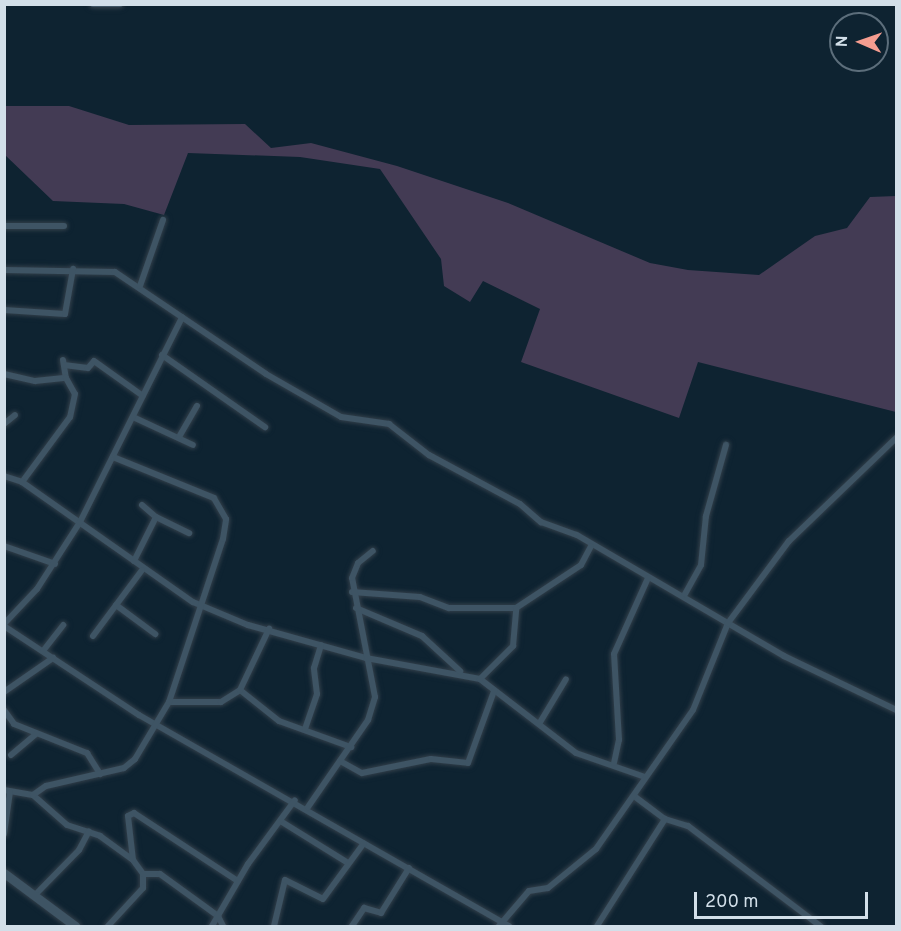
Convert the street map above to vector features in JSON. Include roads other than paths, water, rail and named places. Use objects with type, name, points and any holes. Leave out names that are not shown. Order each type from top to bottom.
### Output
[{"type":"main road","points":[[5,874],[73,926]]},
{"type":"street","points":[[93,4],[120,4]]},
{"type":"street","points":[[140,286],[163,220]]},
{"type":"street","points":[[4,226],[64,226]]},
{"type":"street","points":[[4,310],[65,314],[74,269]]},
{"type":"street","points":[[4,270],[74,269],[115,272],[341,417],[389,424],[429,455],[648,578],[685,594],[728,623],[897,710]]},
{"type":"street","points":[[182,317],[80,522],[55,564],[4,625],[156,724],[308,807],[364,843],[500,924],[509,927]]},
{"type":"street","points":[[162,355],[265,427]]},
{"type":"street","points":[[22,482],[70,417],[75,394],[66,378],[63,363],[88,368],[94,361],[143,396]]},
{"type":"street","points":[[4,374],[35,381],[66,378]]},
{"type":"street","points":[[179,437],[197,406]]},
{"type":"street","points":[[4,424],[15,415]]},
{"type":"street","points":[[133,417],[193,445]]},
{"type":"street","points":[[500,924],[530,891],[549,888],[596,849],[693,710],[728,623],[789,541],[897,438]]},
{"type":"street","points":[[685,594],[701,565],[706,516],[726,445]]},
{"type":"street","points":[[33,795],[46,786],[100,774],[135,759],[169,702],[201,606],[226,519],[214,498],[113,457]]},
{"type":"street","points":[[4,476],[22,482],[134,561],[142,570],[201,606],[366,658],[431,672],[460,671]]},
{"type":"street","points":[[142,505],[156,517],[189,533]]},
{"type":"street","points":[[134,561],[156,517]]},
{"type":"street","points":[[4,546],[55,564]]},
{"type":"street","points":[[352,592],[420,597],[449,608],[516,608],[581,565],[591,546]]},
{"type":"street","points":[[308,807],[351,747],[375,697],[352,592],[358,563],[373,551]]},
{"type":"street","points":[[93,636],[142,570]]},
{"type":"street","points":[[614,764],[619,740],[614,654],[648,578]]},
{"type":"street","points":[[116,605],[155,634]]},
{"type":"street","points":[[356,608],[422,636],[460,671],[480,679],[576,753],[614,764],[645,777]]},
{"type":"street","points":[[480,679],[513,646],[516,608]]},
{"type":"street","points":[[43,651],[63,625]]},
{"type":"street","points":[[169,702],[221,702],[240,690],[269,629]]},
{"type":"street","points":[[305,729],[317,694],[314,668],[321,645]]},
{"type":"street","points":[[4,692],[53,658]]},
{"type":"street","points":[[538,724],[566,679]]},
{"type":"street","points":[[240,690],[279,721],[351,747]]},
{"type":"street","points":[[340,761],[362,773],[431,759],[468,763],[494,691]]},
{"type":"street","points":[[4,710],[14,724],[36,734],[71,744],[87,753],[100,774]]},
{"type":"street","points":[[11,754],[36,734]]},
{"type":"street","points":[[4,834],[7,791],[33,795],[67,825],[89,831],[133,860],[143,874],[143,888],[108,927]]},
{"type":"street","points":[[634,796],[665,819],[688,826],[820,927]]},
{"type":"street","points":[[212,927],[238,880],[282,822],[295,800]]},
{"type":"street","points":[[133,860],[128,816],[134,813],[238,880]]},
{"type":"street","points":[[597,927],[665,819]]},
{"type":"street","points":[[282,822],[348,863]]},
{"type":"street","points":[[35,896],[89,831]]},
{"type":"street","points":[[274,927],[285,880],[323,899],[364,843]]},
{"type":"street","points":[[352,927],[364,908],[381,913],[408,868]]},
{"type":"street","points":[[143,874],[160,874],[218,916],[223,927]]}]
